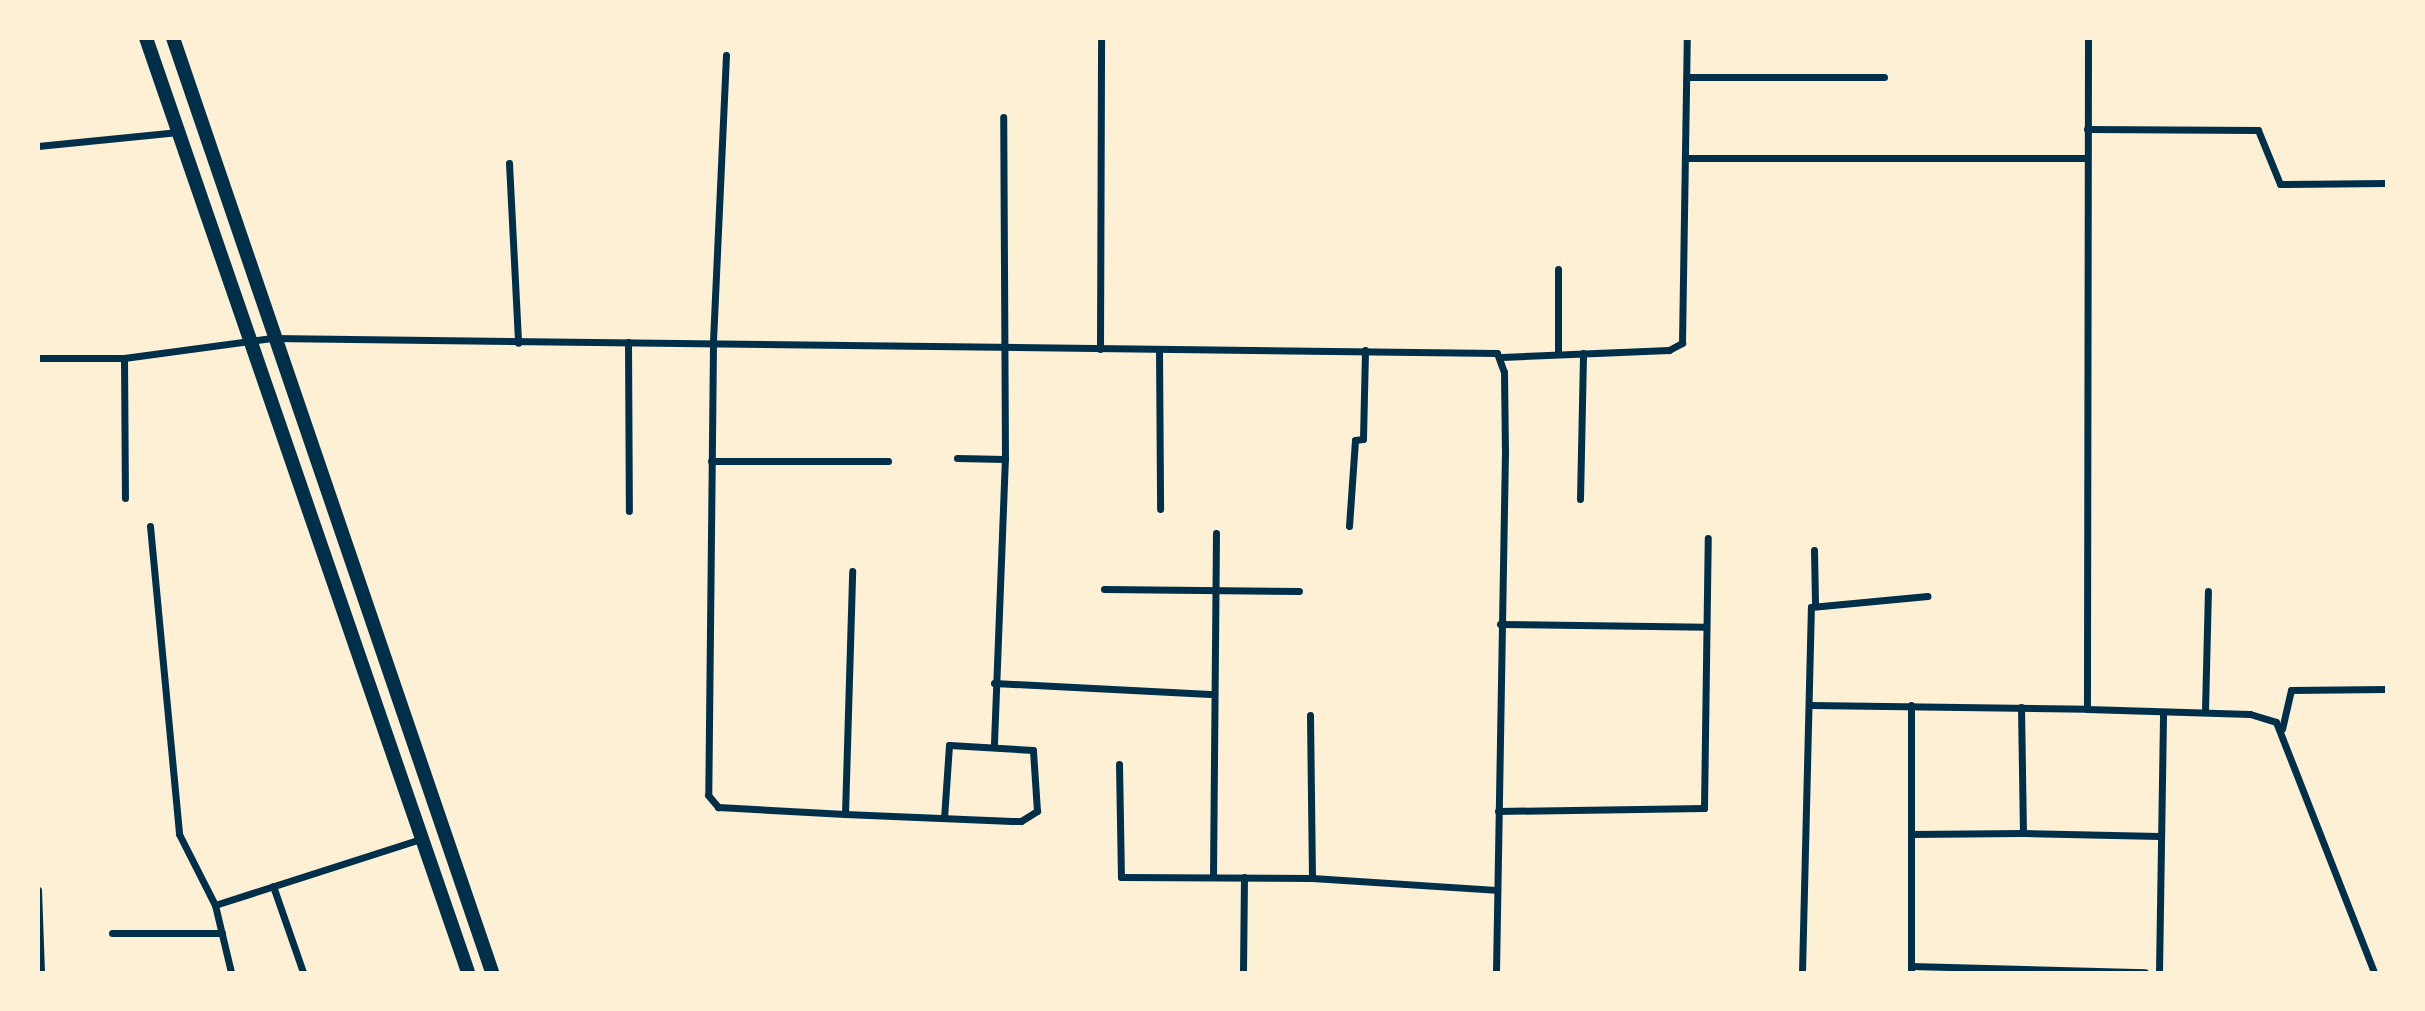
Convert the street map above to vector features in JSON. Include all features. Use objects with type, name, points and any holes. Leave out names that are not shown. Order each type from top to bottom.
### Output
[{"type":"highway","points":[[146,38],[468,972]]},
{"type":"highway","points":[[173,38],[272,338],[492,972]]},
{"type":"street","points":[[1100,349],[1101,38]]},
{"type":"street","points":[[38,358],[124,358],[272,338],[518,343],[1002,345],[1100,349],[1483,350],[1502,357],[1669,349],[1682,343],[1687,38]]},
{"type":"street","points":[[2087,709],[2088,38]]},
{"type":"street","points":[[726,55],[713,344],[709,800],[718,807],[845,814],[1012,821],[1035,815],[1033,750],[993,743],[948,745],[944,818]]},
{"type":"street","points":[[1687,77],[1884,77]]},
{"type":"street","points":[[993,743],[1005,458],[1002,345],[1003,117]]},
{"type":"street","points":[[2087,129],[2258,130],[2280,184],[2386,183]]},
{"type":"street","points":[[38,146],[178,132]]},
{"type":"street","points":[[1687,159],[2087,158]]},
{"type":"street","points":[[509,163],[518,343]]},
{"type":"street","points":[[1558,269],[1558,354]]},
{"type":"street","points":[[628,342],[629,511]]},
{"type":"street","points":[[1159,349],[1160,509]]},
{"type":"street","points":[[1349,526],[1355,440],[1363,439],[1365,350]]},
{"type":"street","points":[[1580,499],[1583,353]]},
{"type":"street","points":[[1496,972],[1502,357]]},
{"type":"street","points":[[124,358],[125,498]]},
{"type":"street","points":[[957,458],[1005,458]]},
{"type":"street","points":[[711,461],[888,461]]},
{"type":"street","points":[[150,526],[179,834],[215,905],[231,972]]},
{"type":"street","points":[[1213,876],[1210,694],[1216,533]]},
{"type":"street","points":[[1498,811],[1704,808],[1708,538]]},
{"type":"street","points":[[1802,972],[1815,603],[1814,550]]},
{"type":"street","points":[[845,814],[852,571]]},
{"type":"street","points":[[1104,589],[1299,591]]},
{"type":"street","points":[[2205,711],[2208,591]]},
{"type":"street","points":[[1815,603],[1927,596]]},
{"type":"street","points":[[1500,624],[1705,627]]},
{"type":"street","points":[[994,683],[1210,694]]},
{"type":"street","points":[[2282,729],[2291,690],[2386,689]]},
{"type":"street","points":[[1810,705],[2205,711],[2264,716],[2282,729],[2374,972]]},
{"type":"street","points":[[1911,705],[1911,969],[2145,972]]},
{"type":"street","points":[[2021,708],[2023,833]]},
{"type":"street","points":[[2160,972],[2159,836],[2163,712]]},
{"type":"street","points":[[1311,715],[1312,877]]},
{"type":"street","points":[[1119,764],[1121,877],[1312,877],[1496,890]]},
{"type":"street","points":[[1911,834],[2159,836]]},
{"type":"street","points":[[215,905],[422,839]]},
{"type":"street","points":[[1242,972],[1244,877]]},
{"type":"street","points":[[273,886],[303,972]]},
{"type":"street","points":[[38,890],[41,972]]},
{"type":"street","points":[[112,933],[222,933]]}]
